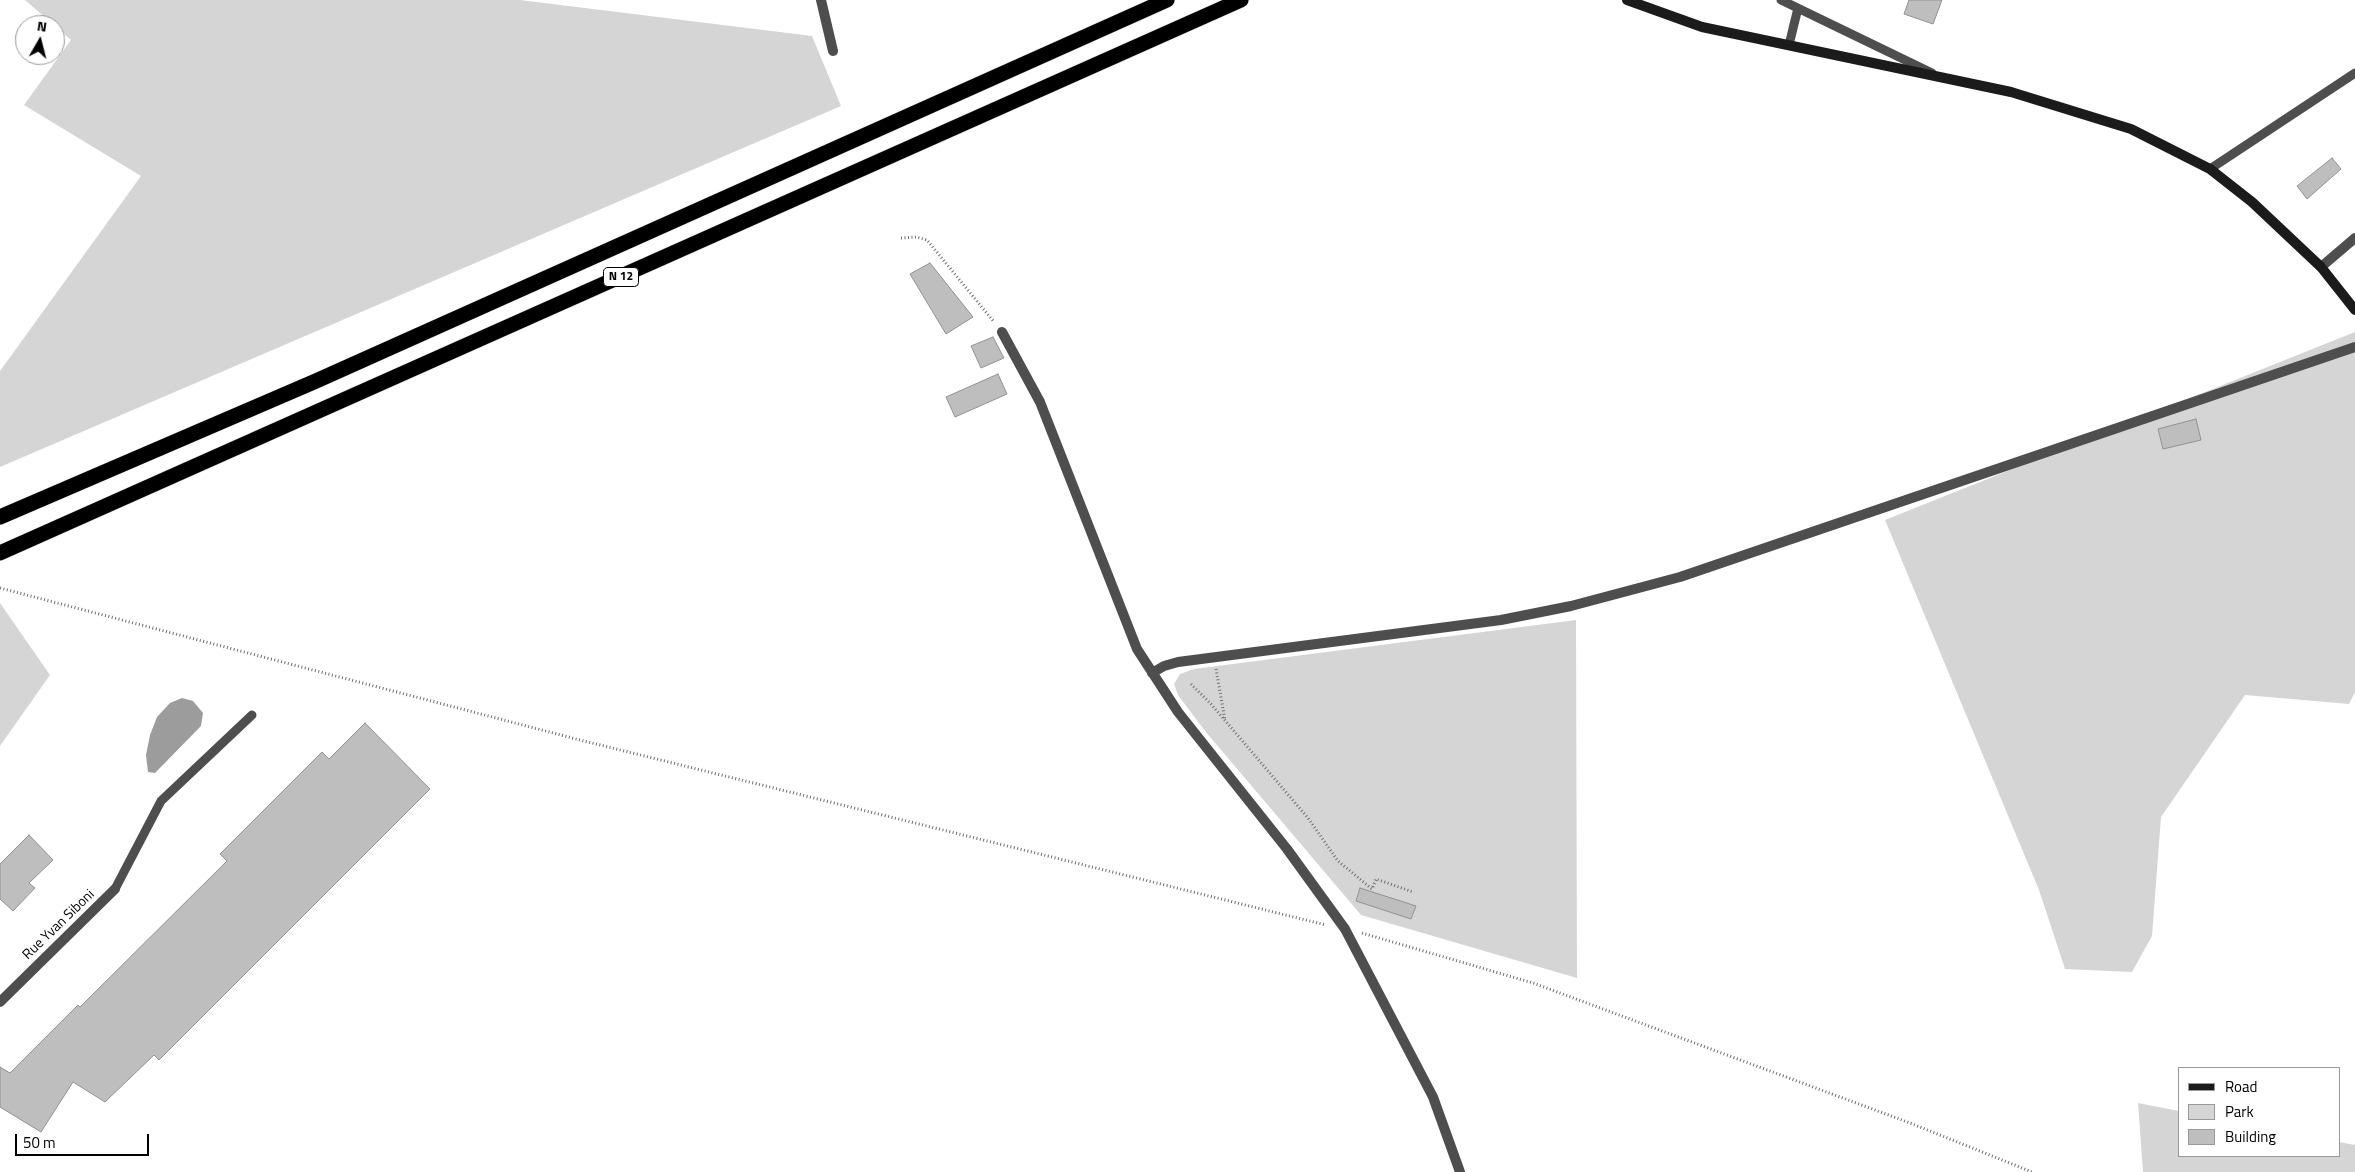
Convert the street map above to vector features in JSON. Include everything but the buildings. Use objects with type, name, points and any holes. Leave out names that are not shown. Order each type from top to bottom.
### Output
[{"type":"highway","name":"N 12","points":[[0,517],[307,385],[1167,0]]},
{"type":"highway","name":"N 12","points":[[0,553],[1241,0]]},
{"type":"street","points":[[821,0],[833,51]]},
{"type":"street","points":[[1627,0],[1702,27],[2011,92],[2131,129],[2210,169],[2252,202],[2321,267],[2355,310]]},
{"type":"street","points":[[2321,267],[2355,238]]},
{"type":"street","points":[[1002,332],[1040,402],[1137,649],[1178,712],[1287,849],[1346,929],[1433,1097],[1460,1172]]},
{"type":"street","points":[[1152,673],[1164,666],[1178,662],[1502,620],[1571,606],[1653,584],[1689,574],[2355,347]]},
{"type":"street","name":"Rue Yvan Siboni","points":[[0,1002],[115,889]]},
{"type":"lane","points":[[1781,0],[1939,76]]},
{"type":"lane","points":[[1789,45],[1798,8]]},
{"type":"lane","points":[[2210,169],[2355,73]]},
{"type":"lane","points":[[115,889],[161,801],[252,715]]},
{"type":"path","points":[[901,238],[916,236],[927,240],[1002,332]]},
{"type":"path","points":[[0,588],[580,740],[1346,929],[1533,983],[1910,1123],[2032,1172]]},
{"type":"path","points":[[1214,658],[1225,720]]},
{"type":"path","points":[[1191,684],[1225,720],[1308,818],[1338,862],[1372,889],[1376,879],[1413,892]]},
{"type":"green space","points":[[25,0],[520,0],[812,36],[841,106],[0,467],[0,371],[141,176],[24,105],[53,65],[65,65],[65,48],[71,40],[65,35],[65,15],[42,15]]},
{"type":"green space","points":[[2355,332],[2355,692],[2349,704],[2245,695],[2161,817],[2152,936],[2132,972],[2065,969],[2039,890],[1885,520]]},
{"type":"green space","points":[[0,603],[50,675],[0,746]]},
{"type":"green space","points":[[1576,620],[1577,978],[1361,915],[1205,731],[1178,695],[1174,684],[1180,674],[1194,669]]},
{"type":"green space","points":[[2138,1103],[2178,1111],[2178,1157],[2340,1157],[2340,1142],[2355,1145],[2355,1172],[2143,1172]]},
{"type":"shaded area","points":[[182,698],[193,701],[203,713],[201,726],[155,773],[148,772],[146,755],[150,735],[157,717],[170,703]]}]
